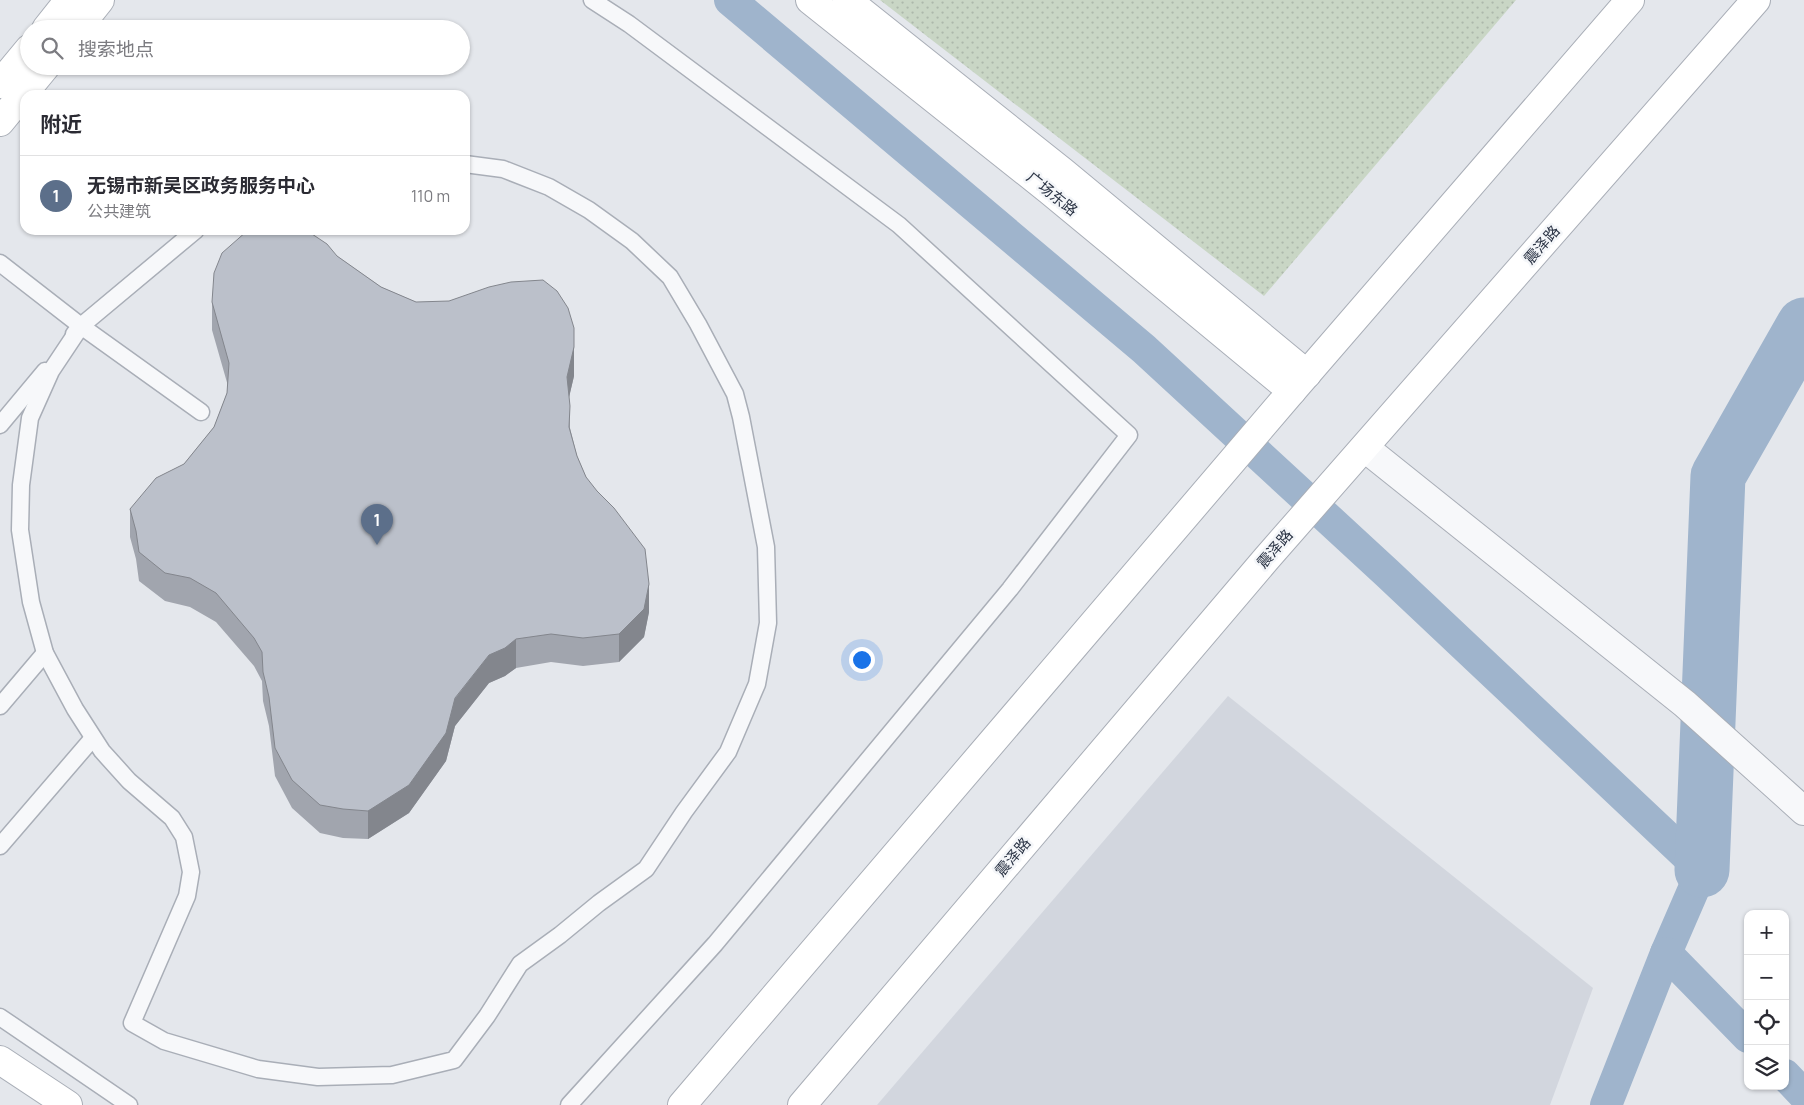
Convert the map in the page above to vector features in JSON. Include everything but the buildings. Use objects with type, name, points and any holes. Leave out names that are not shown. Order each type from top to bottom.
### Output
[{"type":"main road","points":[[53,20],[69,0]]},
{"type":"main road","points":[[84,20],[100,0]]},
{"type":"main road","name":"广场东路","points":[[810,0],[1050,191],[1292,391]]},
{"type":"main road","name":"广场东路","points":[[847,0],[1063,172],[1292,391]]},
{"type":"main road","points":[[682,1105],[1292,391],[1630,0]]},
{"type":"main road","name":"震泽路","points":[[802,1105],[1267,558],[1756,0]]},
{"type":"main road","points":[[0,84],[20,60]]},
{"type":"main road","points":[[26,90],[39,75]]},
{"type":"main road","points":[[0,122],[20,98]]},
{"type":"main road","points":[[0,1060],[68,1105]]},
{"type":"main road","points":[[0,1081],[36,1105]]},
{"type":"street","points":[[1365,448],[1685,704],[1800,807]]},
{"type":"lane","points":[[569,1105],[715,944],[1010,589],[1129,435],[899,224],[629,24],[592,0]]},
{"type":"lane","points":[[81,326],[51,372],[30,418],[21,485],[20,530],[31,602],[46,653],[75,709],[102,751],[129,781],[172,818],[184,837],[191,872],[187,896],[132,1023],[164,1041],[258,1069],[318,1077],[392,1075],[454,1060],[488,1016],[520,964],[599,903],[646,870],[684,812],[728,752],[757,684],[768,623],[766,546],[735,394],[698,324],[670,277],[632,241],[589,210],[549,187],[503,169],[470,165]]},
{"type":"lane","points":[[0,425],[81,326],[190,235]]},
{"type":"lane","points":[[0,263],[81,326],[201,412]]},
{"type":"lane","points":[[0,706],[46,653]]},
{"type":"lane","points":[[0,846],[94,738]]},
{"type":"lane","points":[[0,1017],[129,1105]]},
{"type":"shaded area","points":[[1228,696],[1593,988],[1550,1105],[877,1105]]},
{"type":"green space","points":[[880,0],[1516,0],[1264,296]]},
{"type":"waterway","points":[[730,0],[1144,349],[1387,573],[1702,870],[1666,953],[1744,1033]]},
{"type":"waterway","points":[[1702,870],[1718,476],[1804,325]]},
{"type":"waterway","points":[[1606,1105],[1666,953]]},
{"type":"waterway","points":[[1789,1079],[1804,1095]]},
{"type":"place","name":"无锡市新吴区政务服务中心","points":[[377,545]]}]
